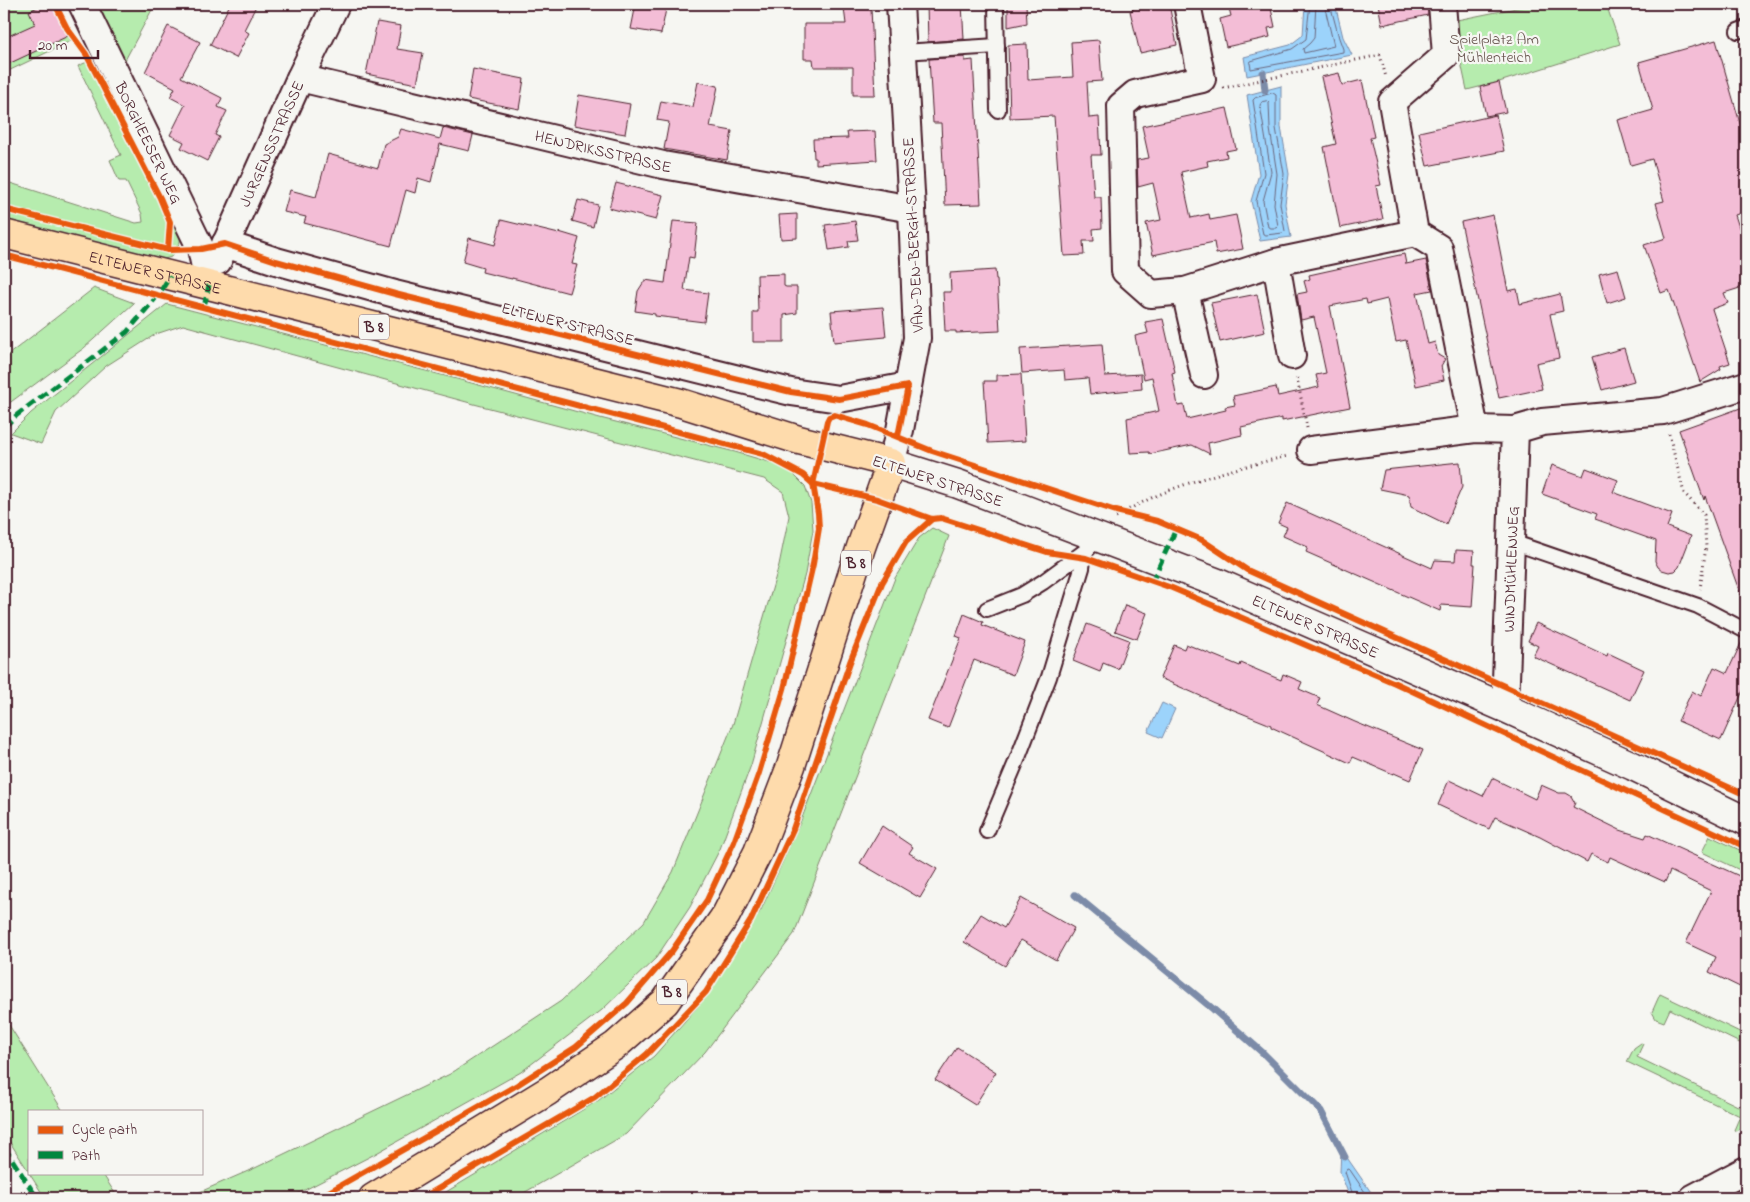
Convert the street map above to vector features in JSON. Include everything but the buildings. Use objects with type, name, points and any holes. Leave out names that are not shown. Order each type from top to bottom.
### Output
[{"type":"main road","name":"ELTENER STRASSE","points":[[4,234],[681,403],[800,440],[891,463],[958,484],[1092,541],[1218,583],[1504,708],[1633,766],[1746,820]]},
{"type":"main road","name":"B 8","points":[[373,1198],[548,1091],[616,1045],[665,1002],[726,915],[758,852],[791,766],[861,547],[891,463]]},
{"type":"street","name":"BORGHEESER WEG","points":[[82,4],[201,249],[209,285]]},
{"type":"street","name":"JURGENSSTRASSE","points":[[209,285],[225,244],[300,78],[336,4]]},
{"type":"street","name":"VAN-DEN-BERGH-STRASSE","points":[[891,463],[900,430],[917,338],[912,210],[900,4]]},
{"type":"street","points":[[1187,4],[1202,78],[1135,94],[1121,106],[1125,271],[1151,294],[1185,291],[1276,262],[1415,234],[1439,248],[1475,429]]},
{"type":"street","points":[[1415,234],[1392,102],[1446,55],[1442,4]]},
{"type":"street","name":"HENDRIKSSTRASSE","points":[[300,78],[663,165],[912,210]]},
{"type":"street","name":"ELTENER STRASSE","points":[[225,244],[276,261],[395,294],[791,392],[839,399],[908,386]]},
{"type":"street","points":[[1276,262],[1292,356]]},
{"type":"street","points":[[1185,291],[1204,375]]},
{"type":"street","points":[[1311,450],[1475,429],[1515,430],[1542,422],[1662,411],[1746,385]]},
{"type":"street","name":"WINDMÜHLENWEG","points":[[1504,708],[1515,430]]},
{"type":"street","points":[[1693,1198],[1746,1170]]},
{"type":"lane","points":[[996,4],[998,110]]},
{"type":"lane","points":[[903,52],[997,46]]},
{"type":"lane","points":[[987,609],[1022,594],[1043,582],[1092,541]]},
{"type":"lane","points":[[986,831],[1017,760],[1049,678],[1092,541]]},
{"type":"lane","points":[[1512,542],[1698,606],[1746,631]]},
{"type":"path","points":[[1242,84],[1380,55],[1392,102]]},
{"type":"path","points":[[1092,541],[1140,502],[1227,471],[1311,450],[1292,356]]},
{"type":"path","points":[[1662,411],[1684,492],[1704,515],[1706,546],[1698,606]]},
{"type":"green space","points":[[4,4],[51,4],[71,41],[4,73]]},
{"type":"green space","points":[[92,4],[155,4],[123,64]]},
{"type":"green space","name":"Spielplatz Am Mühlenteich","points":[[1536,4],[1606,4],[1620,44],[1499,82],[1467,90],[1452,21]]},
{"type":"green space","points":[[94,59],[181,233],[180,242],[171,257],[161,260],[4,219],[4,181],[136,223],[143,222],[142,214],[126,181],[119,181],[110,160],[121,155],[78,66]]},
{"type":"green space","points":[[94,288],[134,303],[84,348],[4,407],[4,358]]},
{"type":"green space","points":[[167,304],[735,452],[786,467],[805,486],[811,503],[813,530],[805,574],[751,765],[720,849],[690,907],[656,958],[602,1010],[521,1072],[373,1155],[289,1198],[186,1198],[255,1168],[450,1074],[561,1001],[644,922],[673,872],[733,724],[779,565],[789,516],[783,492],[764,479],[474,404],[183,325],[156,334],[106,366],[56,412],[41,444],[11,433],[31,413]]},
{"type":"green space","points":[[932,528],[949,536],[794,934],[705,1052],[626,1134],[515,1198],[436,1198],[599,1100],[654,1056],[708,995],[761,910],[800,823],[895,578],[919,538]]},
{"type":"green space","points":[[1710,836],[1746,853],[1746,873],[1702,852]]},
{"type":"green space","points":[[1660,994],[1746,1035],[1746,1046],[1670,1009],[1664,1022],[1656,1019],[1652,1012]]},
{"type":"green space","points":[[4,1017],[62,1110],[28,1110],[28,1170],[4,1133]]},
{"type":"green space","points":[[1641,1043],[1643,1044],[1637,1057],[1746,1110],[1746,1124],[1736,1131],[1734,1130],[1740,1116],[1627,1062],[1634,1048]]},
{"type":"green space","points":[[30,1174],[103,1174],[118,1198],[45,1198]]},
{"type":"water","points":[[1305,4],[1335,4],[1343,37],[1352,55],[1247,76],[1244,57],[1290,45],[1303,35]]},
{"type":"water","points":[[1281,86],[1281,127],[1289,174],[1285,204],[1291,237],[1260,241],[1251,201],[1259,174],[1247,95]]},
{"type":"water","points":[[1162,703],[1175,709],[1162,738],[1148,732]]},
{"type":"water","points":[[1341,1149],[1375,1198],[1350,1198],[1340,1172]]},
{"type":"waterway","points":[[1263,73],[1265,90]]},
{"type":"waterway","points":[[1075,895],[1213,1009],[1263,1053],[1321,1111],[1345,1157]]},
{"type":"marked path","points":[[4,427],[17,415],[127,332],[159,294],[170,276]]},
{"type":"marked path","points":[[204,307],[209,285]]},
{"type":"marked path","points":[[1152,582],[1176,529]]},
{"type":"marked path","points":[[4,1147],[37,1198]]},
{"type":"cycle path","points":[[55,4],[67,28],[86,54],[160,198],[170,222],[168,250]]},
{"type":"cycle path","points":[[4,209],[168,250],[201,249],[225,244],[276,261],[395,294],[791,392],[839,399],[908,386],[898,436]]},
{"type":"cycle path","points":[[4,255],[763,454],[803,475],[813,484],[877,499],[932,519],[941,518],[1047,552],[1086,558],[1172,588],[1395,683],[1746,847]]},
{"type":"cycle path","points":[[318,1198],[517,1085],[576,1047],[627,1003],[672,951],[707,900],[734,842],[759,773],[784,689],[813,564],[819,528],[813,484],[827,421],[829,417],[834,415],[868,425],[932,451],[1116,511],[1157,521],[1202,540],[1247,570],[1746,795]]},
{"type":"cycle path","points":[[422,1198],[595,1097],[647,1054],[706,992],[751,920],[793,829],[850,662],[882,583],[906,542],[932,519]]}]
